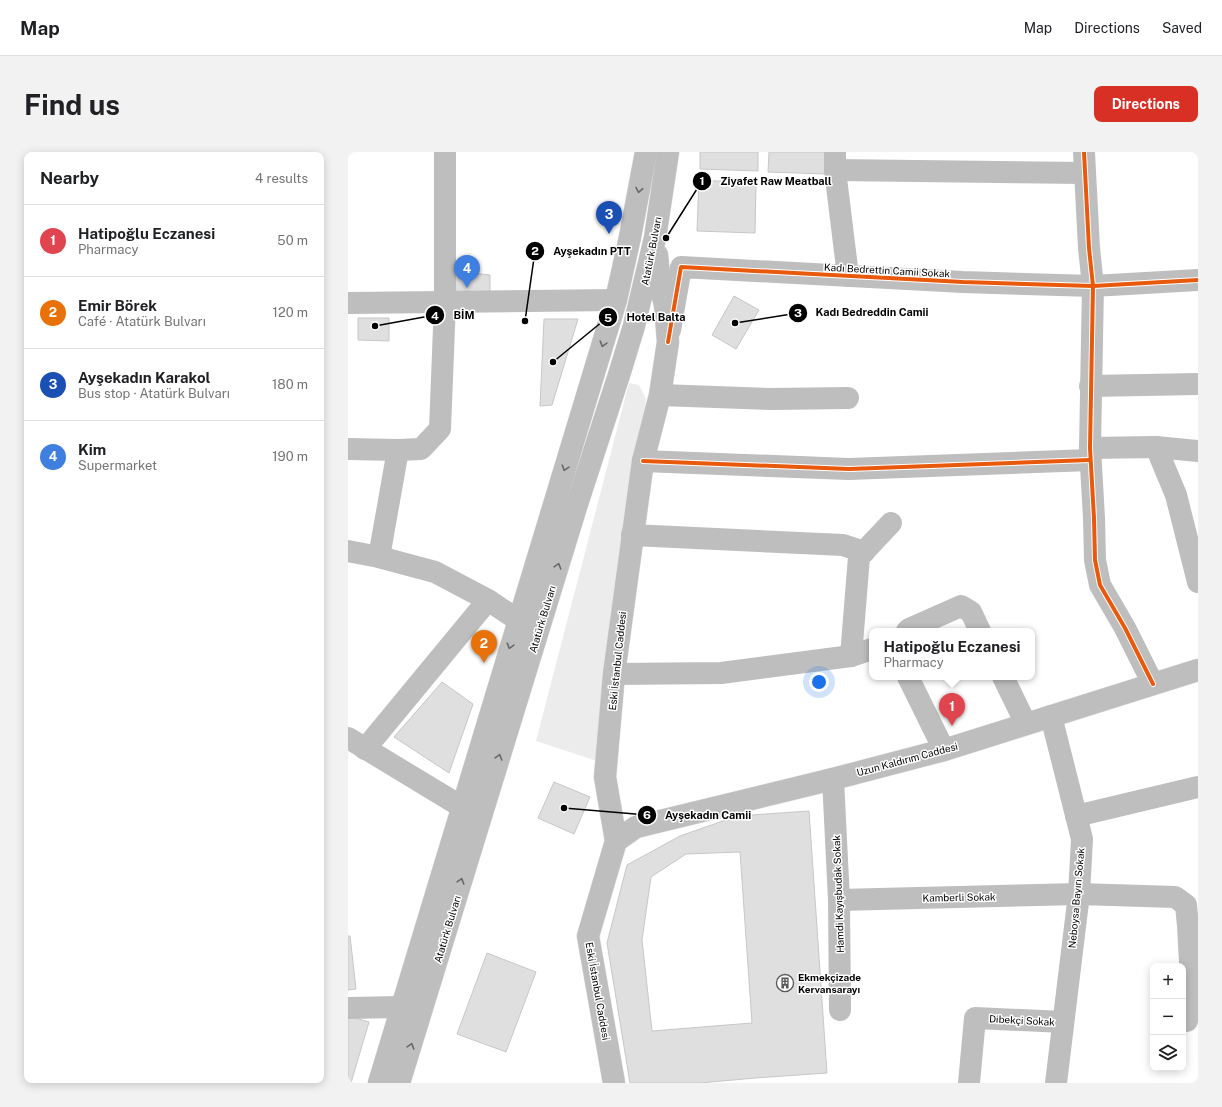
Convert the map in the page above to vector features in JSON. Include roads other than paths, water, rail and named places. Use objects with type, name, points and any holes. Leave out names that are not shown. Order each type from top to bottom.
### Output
[{"type":"street","points":[[348,449],[420,449],[440,429],[445,302],[445,152]]},
{"type":"street","name":"Atatürk Bulvarı","points":[[379,1083],[616,300],[630,237],[646,152]]},
{"type":"street","name":"Atatürk Bulvarı","points":[[400,1083],[576,507],[619,375],[655,238],[668,152]]},
{"type":"street","points":[[1084,152],[1089,248],[1093,286],[1090,386],[1090,454],[1095,560],[1100,585],[1125,628],[1153,684]]},
{"type":"street","points":[[848,276],[835,161],[1085,173]]},
{"type":"street","name":"Eski İstanbul Caddesi","points":[[614,1083],[588,936],[616,841],[605,777],[614,674],[643,461],[660,395],[668,342],[665,305],[660,285],[655,238]]},
{"type":"street","name":"Kadı Bedrettin Camii Sokak","points":[[668,342],[681,267],[963,282],[1093,286],[1198,280]]},
{"type":"street","points":[[348,303],[616,300]]},
{"type":"street","points":[[1090,386],[1198,384]]},
{"type":"street","points":[[660,395],[772,400],[848,398]]},
{"type":"street","points":[[1156,447],[1176,495],[1198,582]]},
{"type":"street","points":[[643,461],[849,469],[1090,454],[1156,447],[1198,451]]},
{"type":"street","points":[[378,557],[398,450]]},
{"type":"street","points":[[851,656],[859,557],[891,522]]},
{"type":"street","points":[[632,535],[843,545],[864,552]]},
{"type":"street","points":[[348,551],[378,557],[435,572],[488,600],[518,620]]},
{"type":"street","points":[[462,808],[356,744],[488,600]]},
{"type":"street","points":[[911,628],[961,606],[971,612],[979,628]]},
{"type":"street","points":[[614,674],[721,673],[851,656],[869,650]]},
{"type":"street","name":"Uzun Kaldırım Caddesi","points":[[616,841],[636,827],[833,779],[944,750],[1198,670]]},
{"type":"street","points":[[909,680],[944,750]]},
{"type":"street","points":[[1004,680],[1026,724]]},
{"type":"street","name":"Neboysa Bayırı Sokak","points":[[1051,716],[1082,839],[1079,894],[1056,1083]]},
{"type":"street","name":"Hamdi Kayışbudak Sokak","points":[[833,779],[839,900],[840,1010]]},
{"type":"street","points":[[1076,816],[1198,787]]},
{"type":"street","name":"Kamberli Sokak","points":[[839,900],[1079,894],[1175,897],[1186,905],[1191,981],[1187,1021]]},
{"type":"street","points":[[348,1008],[401,1007]]},
{"type":"street","name":"Dibekçi Sokak","points":[[969,1083],[974,1018],[1063,1022]]},
{"type":"place","name":"Ayşekadın Karakol","points":[[609,234]]},
{"type":"place","name":"Ziyafet Raw Meatball","points":[[666,238]]},
{"type":"place","name":"Kim","points":[[467,288]]},
{"type":"place","name":"Ayşekadın PTT","points":[[525,321]]},
{"type":"place","name":"Kadı Bedreddin Camii","points":[[735,323]]},
{"type":"place","name":"BİM","points":[[375,326]]},
{"type":"place","name":"Hotel Balta","points":[[553,362]]},
{"type":"place","name":"Emir Börek","points":[[484,663]]},
{"type":"place","name":"Hatipoğlu Eczanesi","points":[[952,726]]},
{"type":"place","name":"Ayşekadın Camii","points":[[564,808]]},
{"type":"place","name":"Ekmekçizade Kervansarayı","points":[[785,983]]}]
